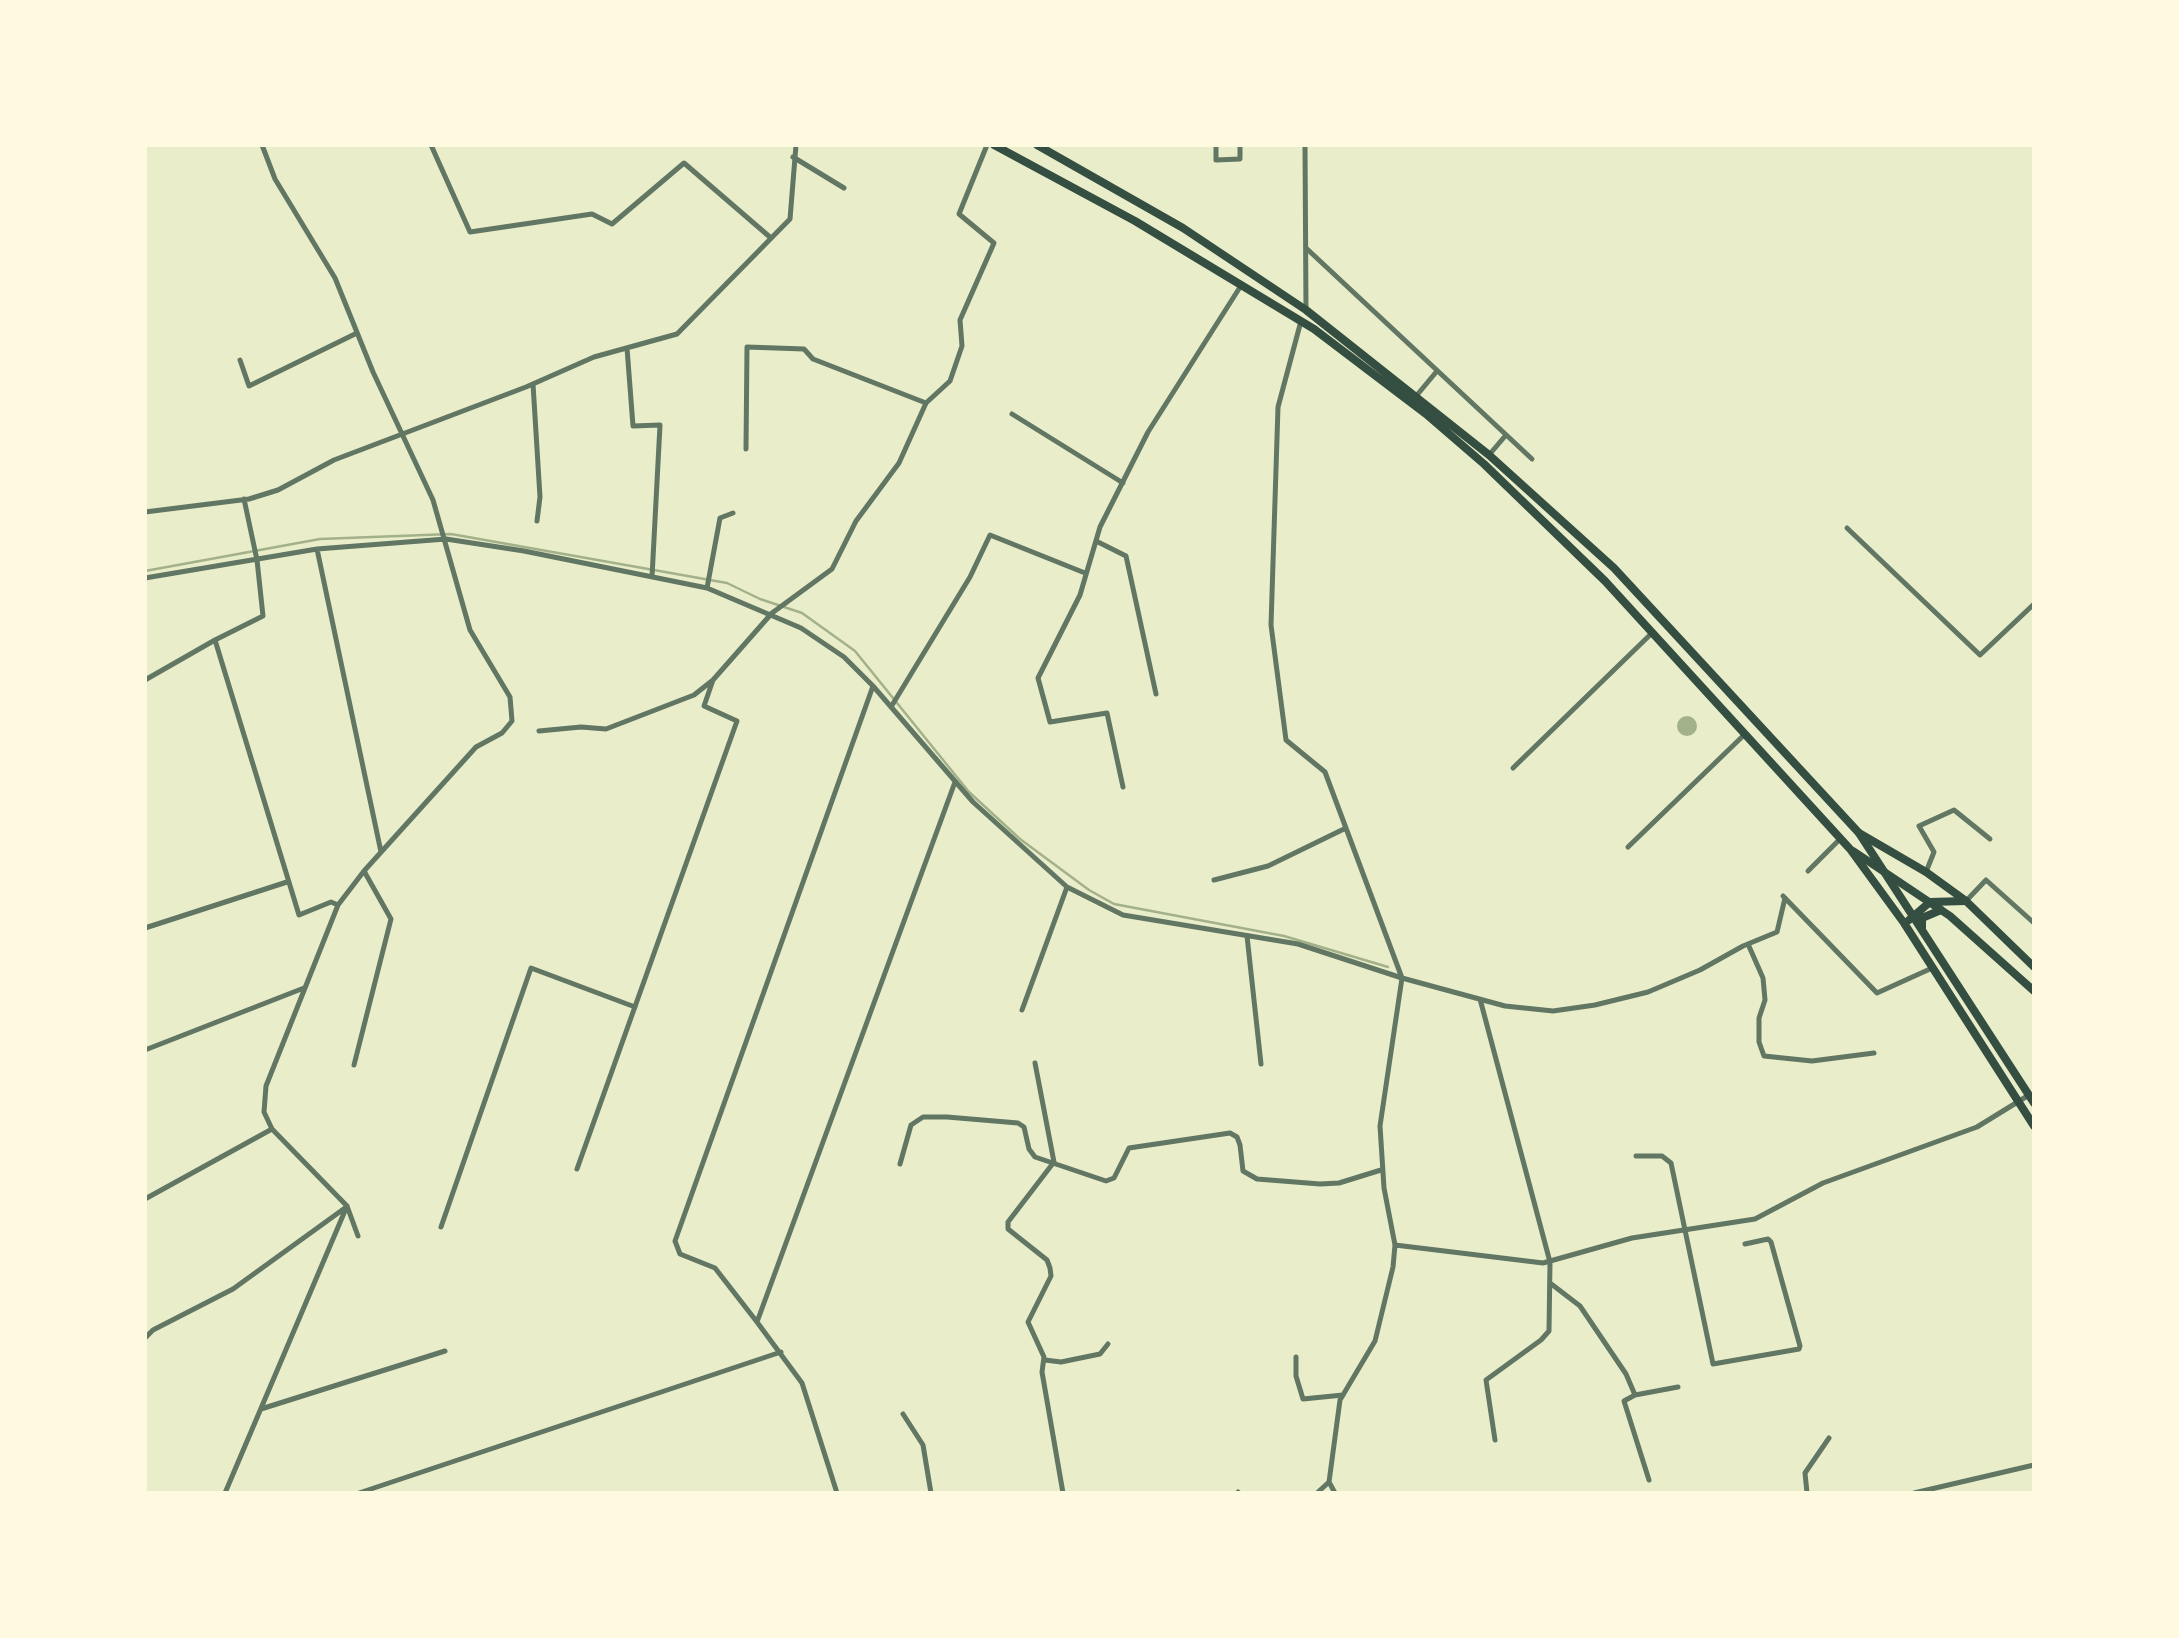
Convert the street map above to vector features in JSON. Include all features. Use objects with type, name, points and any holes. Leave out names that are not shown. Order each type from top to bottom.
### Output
[{"type":"main road","points":[[994,145],[1242,284],[1301,321],[1426,414],[1484,464],[1653,632],[1850,849],[1904,923],[1930,969],[2034,1126]]},
{"type":"main road","points":[[1037,145],[1183,228],[1306,310],[1417,395],[1489,455],[1614,568],[1859,833],[1889,875],[1913,917],[2031,1099]]},
{"type":"main road","points":[[1301,321],[1306,310]]},
{"type":"main road","points":[[1859,833],[1926,872],[1966,901],[2034,967]]},
{"type":"main road","points":[[1850,849],[1941,910],[2034,991]]},
{"type":"main road","points":[[1904,923],[1930,902],[1966,901]]},
{"type":"main road","points":[[1922,930],[1922,918],[1941,910]]},
{"type":"street","points":[[262,145],[275,179],[335,278],[401,433],[433,500],[470,630],[510,697],[512,721],[502,733],[476,747],[364,870],[338,905],[266,1086],[264,1112],[272,1129],[347,1206],[358,1236]]},
{"type":"street","points":[[431,145],[470,232],[592,214],[612,224],[684,163],[771,238]]},
{"type":"street","points":[[538,731],[581,727],[606,729],[694,695],[713,680],[775,611],[832,569],[856,521],[899,463],[926,403],[950,381],[962,346],[960,320],[994,243],[959,215],[986,145]]},
{"type":"street","points":[[1216,145],[1216,160],[1240,159],[1240,145]]},
{"type":"street","points":[[1305,145],[1306,310]]},
{"type":"street","points":[[145,512],[244,499],[278,490],[334,460],[533,384],[594,357],[677,334],[790,219],[795,147]]},
{"type":"street","points":[[793,157],[844,188]]},
{"type":"street","points":[[1306,248],[1532,459]]},
{"type":"street","points":[[1123,787],[1107,713],[1050,722],[1038,678],[1080,595],[1084,573],[1096,541],[1149,432],[1242,284]]},
{"type":"street","points":[[1301,321],[1278,407],[1271,625],[1286,740],[1325,772],[1402,978],[1380,1126],[1381,1170],[1395,1245],[1393,1267],[1375,1341],[1343,1395],[1329,1482],[1335,1493]]},
{"type":"street","points":[[240,360],[249,386],[357,333]]},
{"type":"street","points":[[746,449],[747,347],[804,349],[813,359],[926,403]]},
{"type":"street","points":[[627,348],[633,426],[660,425],[652,576]]},
{"type":"street","points":[[1417,395],[1437,370]]},
{"type":"street","points":[[533,384],[540,497],[537,521]]},
{"type":"street","points":[[1012,414],[1123,483]]},
{"type":"street","points":[[1489,455],[1506,435]]},
{"type":"street","points":[[145,680],[263,616],[257,558],[244,499]]},
{"type":"street","points":[[707,588],[720,518],[733,513]]},
{"type":"street","points":[[1847,528],[1980,654],[2034,604]]},
{"type":"street","points":[[892,705],[970,577],[990,535],[1084,573]]},
{"type":"street","points":[[145,578],[317,549],[446,539],[524,551],[707,588],[775,611],[844,657],[892,705],[955,782],[1067,887],[1123,915],[1298,944],[1402,978],[1505,1006],[1553,1011],[1595,1005],[1658,988],[1776,932],[1784,897],[1877,993],[1930,969]]},
{"type":"street","points":[[1096,541],[1126,556],[1156,694]]},
{"type":"street","points":[[317,549],[381,852]]},
{"type":"street","points":[[1513,768],[1653,632]]},
{"type":"street","points":[[215,640],[299,915],[331,902],[338,905]]},
{"type":"street","points":[[577,1169],[737,720],[704,706],[713,680]]},
{"type":"street","points":[[837,1493],[802,1383],[715,1268],[680,1254],[675,1241],[873,686]]},
{"type":"street","points":[[1628,847],[1744,735]]},
{"type":"street","points":[[757,1322],[955,782]]},
{"type":"street","points":[[1926,872],[1934,852],[1919,826],[1954,810],[1990,839]]},
{"type":"street","points":[[1214,880],[1268,866],[1346,828]]},
{"type":"street","points":[[1808,871],[1840,839]]},
{"type":"street","points":[[354,1065],[391,919],[364,870]]},
{"type":"street","points":[[1966,901],[1986,880],[2034,923]]},
{"type":"street","points":[[145,928],[287,882]]},
{"type":"street","points":[[1022,1010],[1067,887]]},
{"type":"street","points":[[1247,936],[1261,1065]]},
{"type":"street","points":[[1748,944],[1763,978],[1765,1000],[1759,1018],[1759,1042],[1764,1056],[1781,1060],[1812,1061],[1874,1053]]},
{"type":"street","points":[[440,1227],[531,968],[635,1007]]},
{"type":"street","points":[[145,1050],[304,988]]},
{"type":"street","points":[[1480,999],[1550,1262],[1549,1331],[1541,1340],[1486,1380],[1495,1440]]},
{"type":"street","points":[[1035,1063],[1054,1162],[1008,1222],[1008,1229],[1047,1259],[1051,1268],[1051,1276],[1029,1317],[1045,1360],[1042,1372],[1063,1493]]},
{"type":"street","points":[[1395,1245],[1550,1262],[1632,1238],[1755,1219],[1824,1183],[1977,1127],[2017,1101],[2031,1099]]},
{"type":"street","points":[[900,1164],[911,1125],[923,1117],[947,1117],[1018,1123],[1027,1133],[1031,1153],[1111,1181],[1129,1148],[1230,1133],[1237,1137],[1243,1171],[1257,1179],[1330,1184],[1381,1170]]},
{"type":"street","points":[[145,1199],[272,1129]]},
{"type":"street","points":[[1636,1156],[1662,1156],[1671,1163],[1713,1364],[1799,1349],[1800,1346],[1771,1242],[1768,1239],[1745,1244]]},
{"type":"street","points":[[145,1338],[153,1330],[233,1289],[347,1206]]},
{"type":"street","points":[[225,1493],[347,1206]]},
{"type":"street","points":[[1550,1283],[1580,1306],[1626,1374],[1635,1395]]},
{"type":"street","points":[[1045,1360],[1061,1362],[1100,1354],[1108,1344]]},
{"type":"street","points":[[260,1409],[445,1351]]},
{"type":"street","points":[[359,1493],[781,1352]]},
{"type":"street","points":[[1296,1357],[1296,1376],[1303,1399],[1343,1395]]},
{"type":"street","points":[[1649,1480],[1624,1401],[1635,1395],[1678,1387]]},
{"type":"street","points":[[904,1414],[923,1445],[931,1493]]},
{"type":"street","points":[[1807,1493],[1805,1473],[1829,1438]]},
{"type":"street","points":[[1914,1493],[2034,1465]]},
{"type":"street","points":[[1317,1493],[1329,1482]]},
{"type":"shaded area","points":[[1683,716],[1691,716],[1697,726],[1691,736],[1683,736],[1677,730],[1677,722]]},
{"type":"waterway","points":[[145,571],[320,539],[451,534],[727,583],[760,599],[802,613],[855,651],[969,792],[1020,839],[1089,890],[1114,904],[1284,936],[1388,967]]}]
